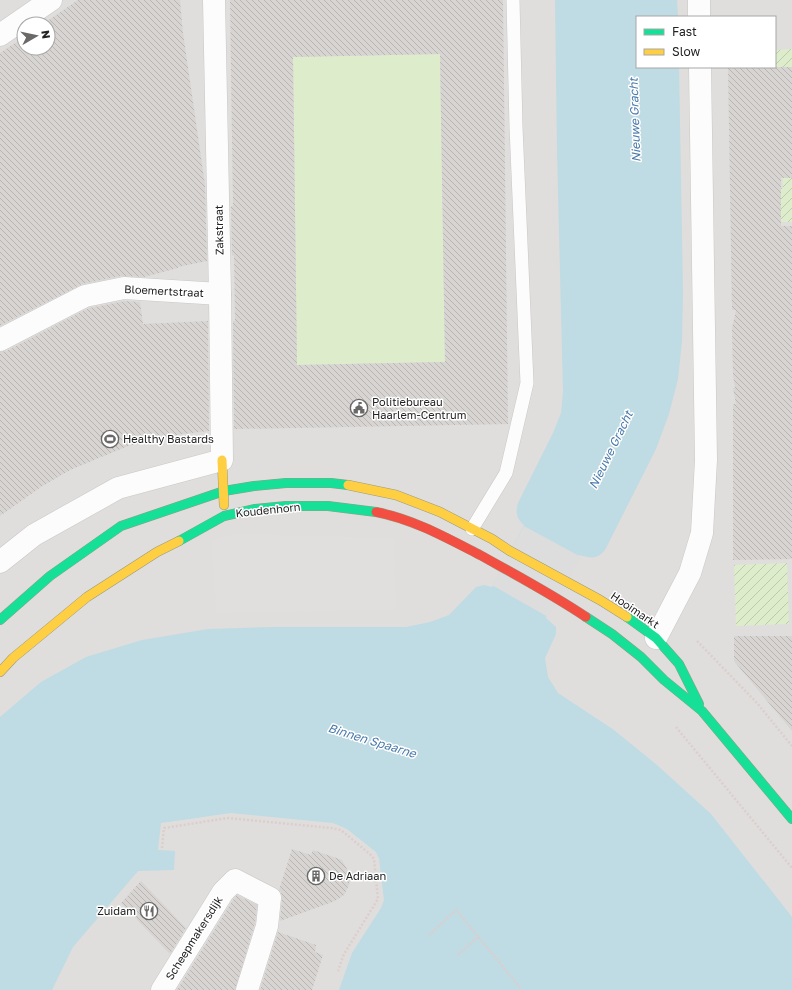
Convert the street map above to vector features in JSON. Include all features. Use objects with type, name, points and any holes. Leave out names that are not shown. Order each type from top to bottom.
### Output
[{"type":"street","points":[[0,35],[52,0]]},
{"type":"street","name":"Zakstraat","points":[[214,0],[222,460]]},
{"type":"street","points":[[699,0],[699,16]]},
{"type":"street","points":[[656,638],[690,573],[702,533],[706,460],[700,68]]},
{"type":"street","name":"Bloemertstraat","points":[[0,340],[85,296],[124,288],[220,294]]},
{"type":"street","points":[[0,562],[34,535],[118,488],[222,460],[224,516]]},
{"type":"street","name":"Koudenhorn","points":[[0,620],[50,576],[121,526],[224,491],[286,483],[331,483],[365,488],[396,494],[440,512],[502,566],[558,598]]},
{"type":"street","name":"Koudenhorn","points":[[0,672],[10,656],[87,597],[157,552],[194,534],[224,516],[286,506],[328,506],[358,509],[386,514],[430,529],[467,537],[492,539],[510,551]]},
{"type":"street","name":"Hooimarkt","points":[[510,551],[600,600],[656,638],[679,664],[702,711]]},
{"type":"street","name":"Hooimarkt","points":[[558,598],[618,638],[641,657],[664,680],[702,711],[792,819]]},
{"type":"street","name":"Scheepmakersdijk","points":[[162,990],[223,892],[235,880],[270,898],[267,926],[247,990]]},
{"type":"lane","points":[[467,537],[506,473],[527,383],[516,127],[513,0]]},
{"type":"path","points":[[672,722],[792,868]]},
{"type":"path","points":[[162,848],[164,828],[228,818],[341,830],[371,855],[374,860],[378,899],[344,954],[338,972]]},
{"type":"path","points":[[429,935],[456,910],[522,990]]},
{"type":"path","points":[[458,955],[478,937]]},
{"type":"shaded area","points":[[0,0],[792,0],[792,990],[0,990]]},
{"type":"shaded area","points":[[237,534],[394,538],[396,610],[216,613],[211,540]]},
{"type":"green space","points":[[792,49],[792,222],[777,222],[778,188],[783,188],[776,50]]},
{"type":"green space","points":[[440,54],[445,362],[297,365],[293,57]]},
{"type":"green space","points":[[787,563],[789,624],[736,626],[734,565]]},
{"type":"water","points":[[555,0],[677,0],[678,16],[636,16],[636,68],[679,68],[683,292],[682,341],[678,379],[669,414],[656,449],[605,550],[596,557],[579,555],[547,614],[546,618],[556,627],[556,634],[545,658],[548,677],[558,693],[614,730],[657,765],[711,814],[792,917],[792,990],[339,990],[352,953],[381,908],[384,900],[379,858],[376,852],[347,829],[333,823],[231,813],[161,823],[158,850],[175,851],[174,870],[138,871],[73,947],[52,990],[0,990],[0,717],[41,682],[86,657],[142,640],[208,629],[273,627],[406,627],[430,622],[449,615],[476,587],[484,585],[492,587],[524,525],[517,516],[518,503],[553,433],[561,413],[563,392]]},
{"type":"pier","points":[[524,526],[581,557],[548,617],[492,585]]},
{"type":"building","points":[[78,0],[180,0],[183,33],[205,185],[207,261],[178,267],[144,277],[121,276],[82,284],[0,326],[0,53],[16,42],[16,56],[56,56],[56,16],[55,16]]},
{"type":"building","points":[[230,0],[503,0],[508,424],[234,429],[233,321],[235,321],[234,255],[232,256],[231,206],[233,206]],"holes":[[[440,54],[445,362],[297,365],[293,57]]]},
{"type":"building","points":[[792,67],[792,178],[781,178],[781,226],[792,226],[792,559],[733,560],[733,404],[736,404],[733,388],[735,388],[733,375],[732,328],[736,310],[732,310],[728,68]]},
{"type":"building","points":[[125,301],[140,302],[143,324],[208,321],[209,431],[183,434],[128,446],[70,470],[41,487],[0,516],[0,352],[6,351],[89,308]]},
{"type":"building","points":[[734,636],[792,636],[792,731],[734,661]]},
{"type":"building","name":"De Adriaan","points":[[292,849],[311,855],[313,850],[342,860],[350,877],[349,885],[344,895],[335,901],[280,921],[282,899],[281,892],[279,890]]},
{"type":"building","points":[[141,881],[186,928],[170,954],[121,903]]},
{"type":"building","points":[[237,895],[257,905],[255,923],[235,990],[177,990],[233,900]]},
{"type":"building","points":[[278,932],[316,945],[315,952],[323,955],[312,990],[260,990]]},
{"type":"traffic: fast","points":[[0,620],[50,576],[121,526],[224,491],[286,483],[331,483],[348,485]]},
{"type":"traffic: fast","points":[[179,541],[224,516],[255,509],[286,506],[328,506],[376,512]]},
{"type":"traffic: fast","points":[[586,617],[612,634],[641,657],[664,680],[702,711],[792,819]]},
{"type":"traffic: fast","points":[[627,617],[656,638],[679,664],[699,704]]},
{"type":"traffic: slow","points":[[222,460],[224,505]]},
{"type":"traffic: slow","points":[[348,485],[396,495],[440,512],[492,539],[510,551],[600,600],[627,617]]},
{"type":"traffic: slow","points":[[0,672],[13,658],[87,597],[157,552],[179,541]]},
{"type":"traffic: jam","points":[[376,512],[403,519],[455,542],[534,585],[586,617]]},
{"type":"place","name":"Politiebureau Haarlem-Centrum","points":[[359,408]]},
{"type":"place","name":"Healthy Bastards","points":[[110,439]]},
{"type":"place","name":"De Adriaan","points":[[316,876]]},
{"type":"place","name":"Zuidam","points":[[149,911]]},
{"type":"water label","name":"Nieuwe Gracht","points":[[635,120]]},
{"type":"water label","name":"Nieuwe Gracht","points":[[611,450]]},
{"type":"water label","name":"Binnen Spaarne","points":[[372,741]]}]
